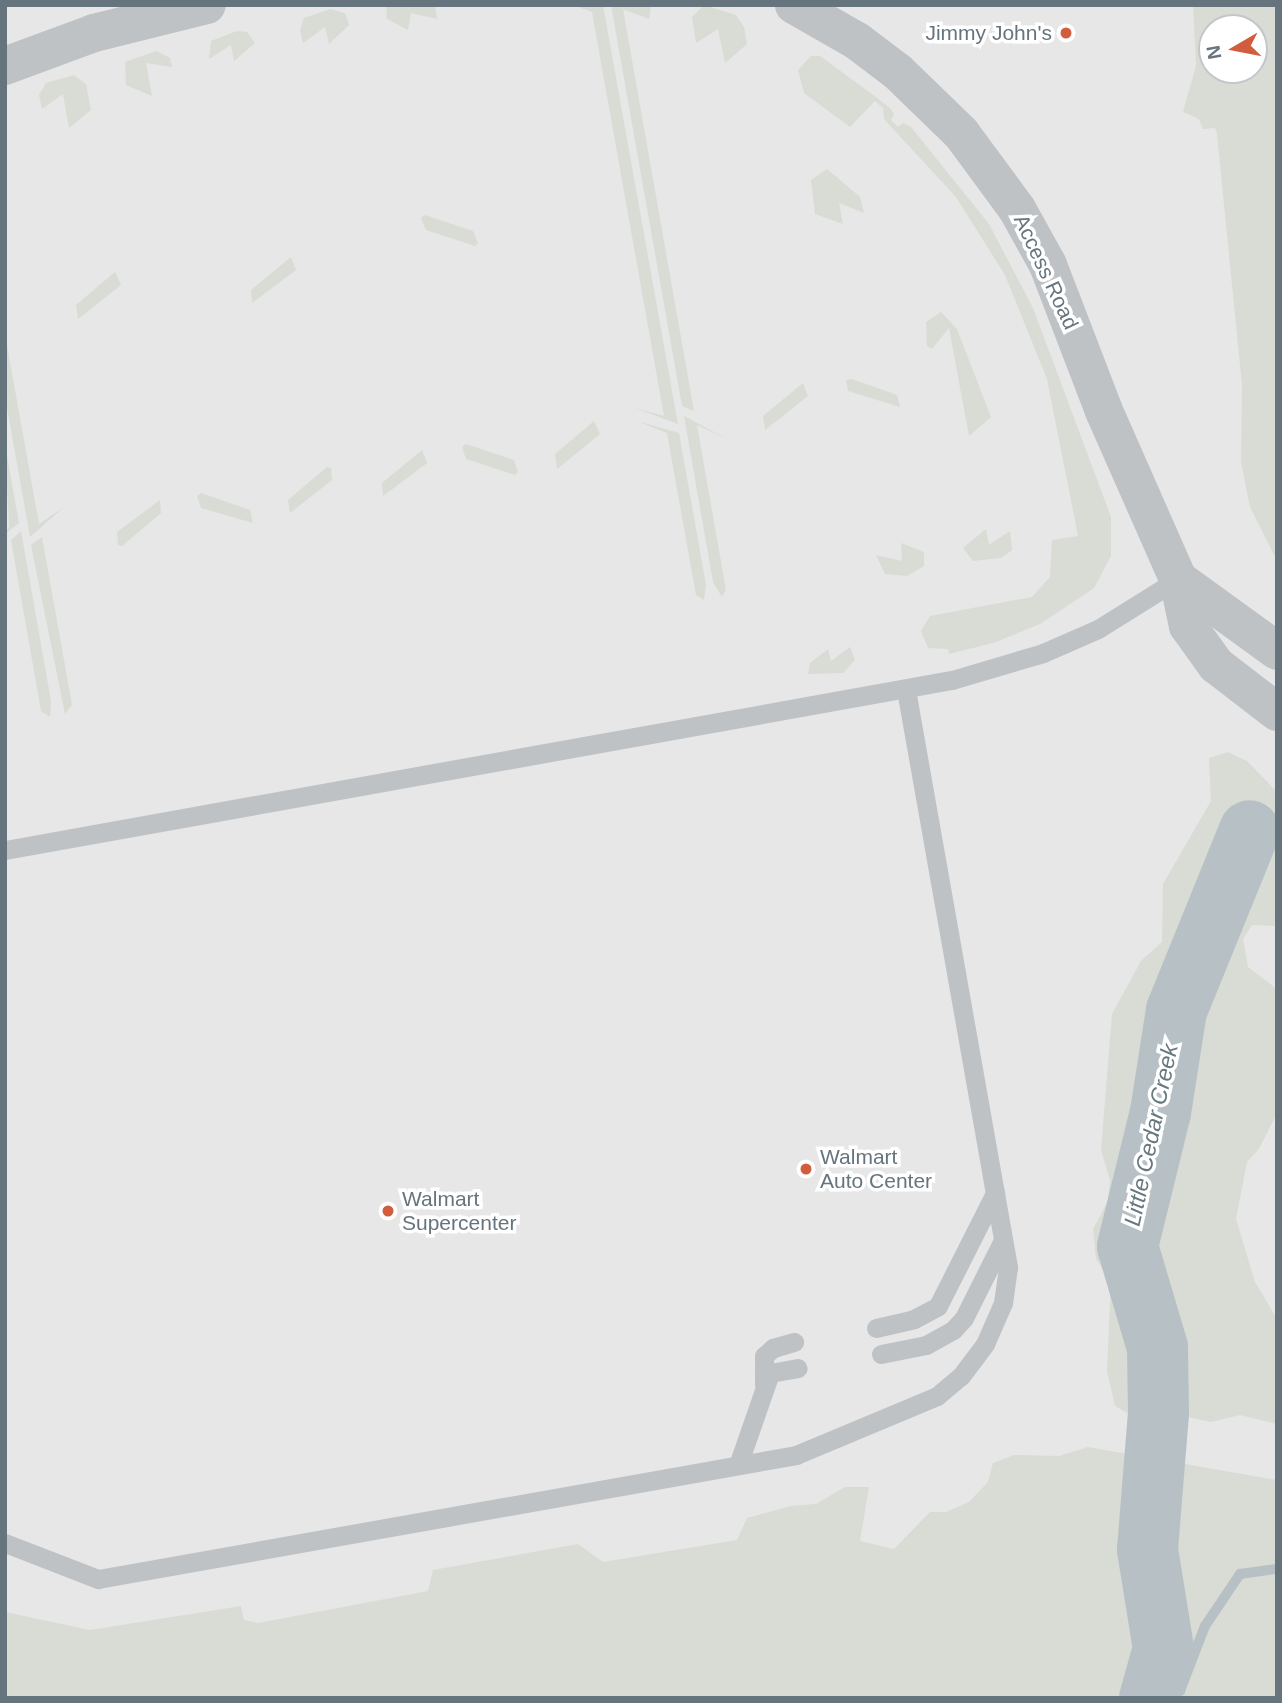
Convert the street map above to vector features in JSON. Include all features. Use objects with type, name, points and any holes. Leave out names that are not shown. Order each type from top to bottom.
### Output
[{"type":"street","points":[[5,66],[94,33],[207,5]]},
{"type":"street","name":"Access Road","points":[[794,5],[857,41],[898,72],[961,133],[1017,209],[1048,265],[1104,411],[1178,579],[1188,626],[1216,665],[1277,712]]},
{"type":"street","points":[[1178,579],[1277,651]]},
{"type":"lane","points":[[5,850],[906,690],[999,668],[1044,653],[1098,629],[1178,579]]},
{"type":"lane","points":[[5,1544],[98,1579],[796,1455],[937,1395],[961,1376],[985,1344],[1003,1303],[1008,1267],[906,690]]},
{"type":"lane","points":[[876,1328],[914,1319],[938,1306],[995,1193]]},
{"type":"lane","points":[[881,1354],[926,1345],[953,1330],[964,1318],[1003,1240]]},
{"type":"lane","points":[[764,1390],[764,1356],[773,1348],[794,1342]]},
{"type":"lane","points":[[738,1465],[770,1373],[798,1368]]},
{"type":"shaded area","points":[[5,5],[1277,5],[1277,1510],[5,1698]]},
{"type":"shaded area","points":[[386,5],[435,5],[437,19],[411,13],[408,30],[387,19]]},
{"type":"shaded area","points":[[573,5],[603,5],[678,424],[635,408],[664,416],[592,12]]},
{"type":"shaded area","points":[[611,5],[651,5],[649,19],[623,9],[694,411],[727,425],[682,406]]},
{"type":"shaded area","points":[[704,5],[736,15],[744,27],[747,44],[725,63],[718,29],[696,43],[692,17]]},
{"type":"shaded area","points":[[1193,5],[1277,5],[1277,561],[1250,507],[1241,462],[1242,385],[1217,134],[1215,128],[1203,129],[1199,119],[1183,112],[1196,66]]},
{"type":"shaded area","points":[[330,9],[345,13],[349,25],[329,44],[325,27],[303,43],[300,30],[304,18]]},
{"type":"shaded area","points":[[237,31],[247,32],[255,43],[234,61],[231,45],[209,59],[211,41]]},
{"type":"shaded area","points":[[156,51],[170,58],[172,67],[146,63],[152,96],[126,85],[125,62]]},
{"type":"shaded area","points":[[811,56],[820,56],[891,109],[894,115],[891,120],[898,127],[903,123],[911,127],[989,224],[1033,308],[1111,517],[1111,556],[1094,588],[1040,624],[993,643],[949,654],[948,649],[928,648],[921,631],[930,616],[1032,597],[1050,577],[1052,540],[1078,536],[1047,379],[1005,275],[956,197],[884,119],[883,108],[875,101],[850,127],[804,93],[798,70]]},
{"type":"shaded area","points":[[74,75],[86,84],[91,110],[69,128],[63,94],[42,109],[39,95],[46,83]]},
{"type":"shaded area","points":[[827,169],[860,197],[864,213],[839,203],[843,224],[815,214],[811,180]]},
{"type":"shaded area","points":[[425,215],[473,231],[478,243],[475,246],[426,230],[421,218]]},
{"type":"shaded area","points":[[291,257],[296,270],[252,303],[251,290]]},
{"type":"shaded area","points":[[115,272],[121,285],[78,319],[76,305]]},
{"type":"shaded area","points":[[941,312],[957,329],[991,417],[969,436],[949,328],[932,349],[927,346],[926,322]]},
{"type":"shaded area","points":[[5,334],[39,524],[64,507],[30,537],[5,396]]},
{"type":"shaded area","points":[[852,379],[897,395],[900,407],[848,391],[846,380]]},
{"type":"shaded area","points":[[803,383],[808,396],[765,430],[763,416]]},
{"type":"shaded area","points":[[684,416],[727,439],[697,425],[726,590],[722,597],[713,582]]},
{"type":"shaded area","points":[[594,421],[600,434],[557,469],[555,454]]},
{"type":"shaded area","points":[[637,421],[679,433],[706,585],[704,600],[696,595],[667,433]]},
{"type":"shaded area","points":[[5,444],[19,523],[5,534],[9,527]]},
{"type":"shaded area","points":[[466,444],[514,460],[518,472],[515,475],[466,459],[462,447]]},
{"type":"shaded area","points":[[422,450],[427,463],[383,496],[382,483]]},
{"type":"shaded area","points":[[327,467],[331,468],[332,480],[290,513],[288,500]]},
{"type":"shaded area","points":[[201,493],[250,510],[253,523],[201,508],[197,496]]},
{"type":"shaded area","points":[[160,500],[161,513],[122,546],[118,545],[117,532]]},
{"type":"shaded area","points":[[986,529],[989,545],[1010,531],[1012,550],[1001,558],[973,561],[963,548]]},
{"type":"shaded area","points":[[21,531],[51,701],[50,717],[41,711],[11,540]]},
{"type":"shaded area","points":[[42,537],[72,705],[65,714],[31,545]]},
{"type":"shaded area","points":[[901,543],[924,552],[924,566],[907,576],[885,574],[876,555],[902,561]]},
{"type":"shaded area","points":[[850,647],[855,660],[843,673],[808,674],[810,663],[828,649],[831,661]]},
{"type":"shaded area","points":[[1228,752],[1247,761],[1277,792],[1277,926],[1252,925],[1243,939],[1248,967],[1277,989],[1277,1113],[1259,1149],[1247,1162],[1236,1219],[1255,1282],[1277,1319],[1277,1424],[1240,1415],[1211,1422],[1169,1413],[1129,1414],[1115,1406],[1107,1371],[1111,1281],[1096,1259],[1093,1229],[1108,1201],[1110,1180],[1101,1150],[1112,1014],[1141,961],[1162,942],[1163,884],[1211,801],[1209,758]]},
{"type":"shaded area","points":[[1088,1447],[1277,1480],[1277,1698],[5,1698],[5,1612],[90,1630],[241,1606],[244,1620],[258,1623],[428,1591],[433,1570],[578,1544],[603,1562],[737,1540],[747,1518],[791,1506],[816,1504],[845,1487],[869,1487],[860,1541],[894,1549],[930,1512],[946,1512],[969,1502],[988,1482],[993,1463],[1014,1455],[1059,1456]]},
{"type":"waterway","name":"Little Cedar Creek","points":[[1149,1698],[1163,1648],[1147,1549],[1158,1413],[1157,1347],[1127,1246],[1160,1112],[1176,1010],[1249,830]]},
{"type":"waterway","points":[[1167,1698],[1180,1691],[1205,1626],[1240,1574],[1277,1569]]},
{"type":"place","name":"Jimmy John's","points":[[1066,33]]},
{"type":"place","name":"Walmart Auto Center","points":[[806,1169]]},
{"type":"place","name":"Walmart Supercenter","points":[[388,1211]]}]
